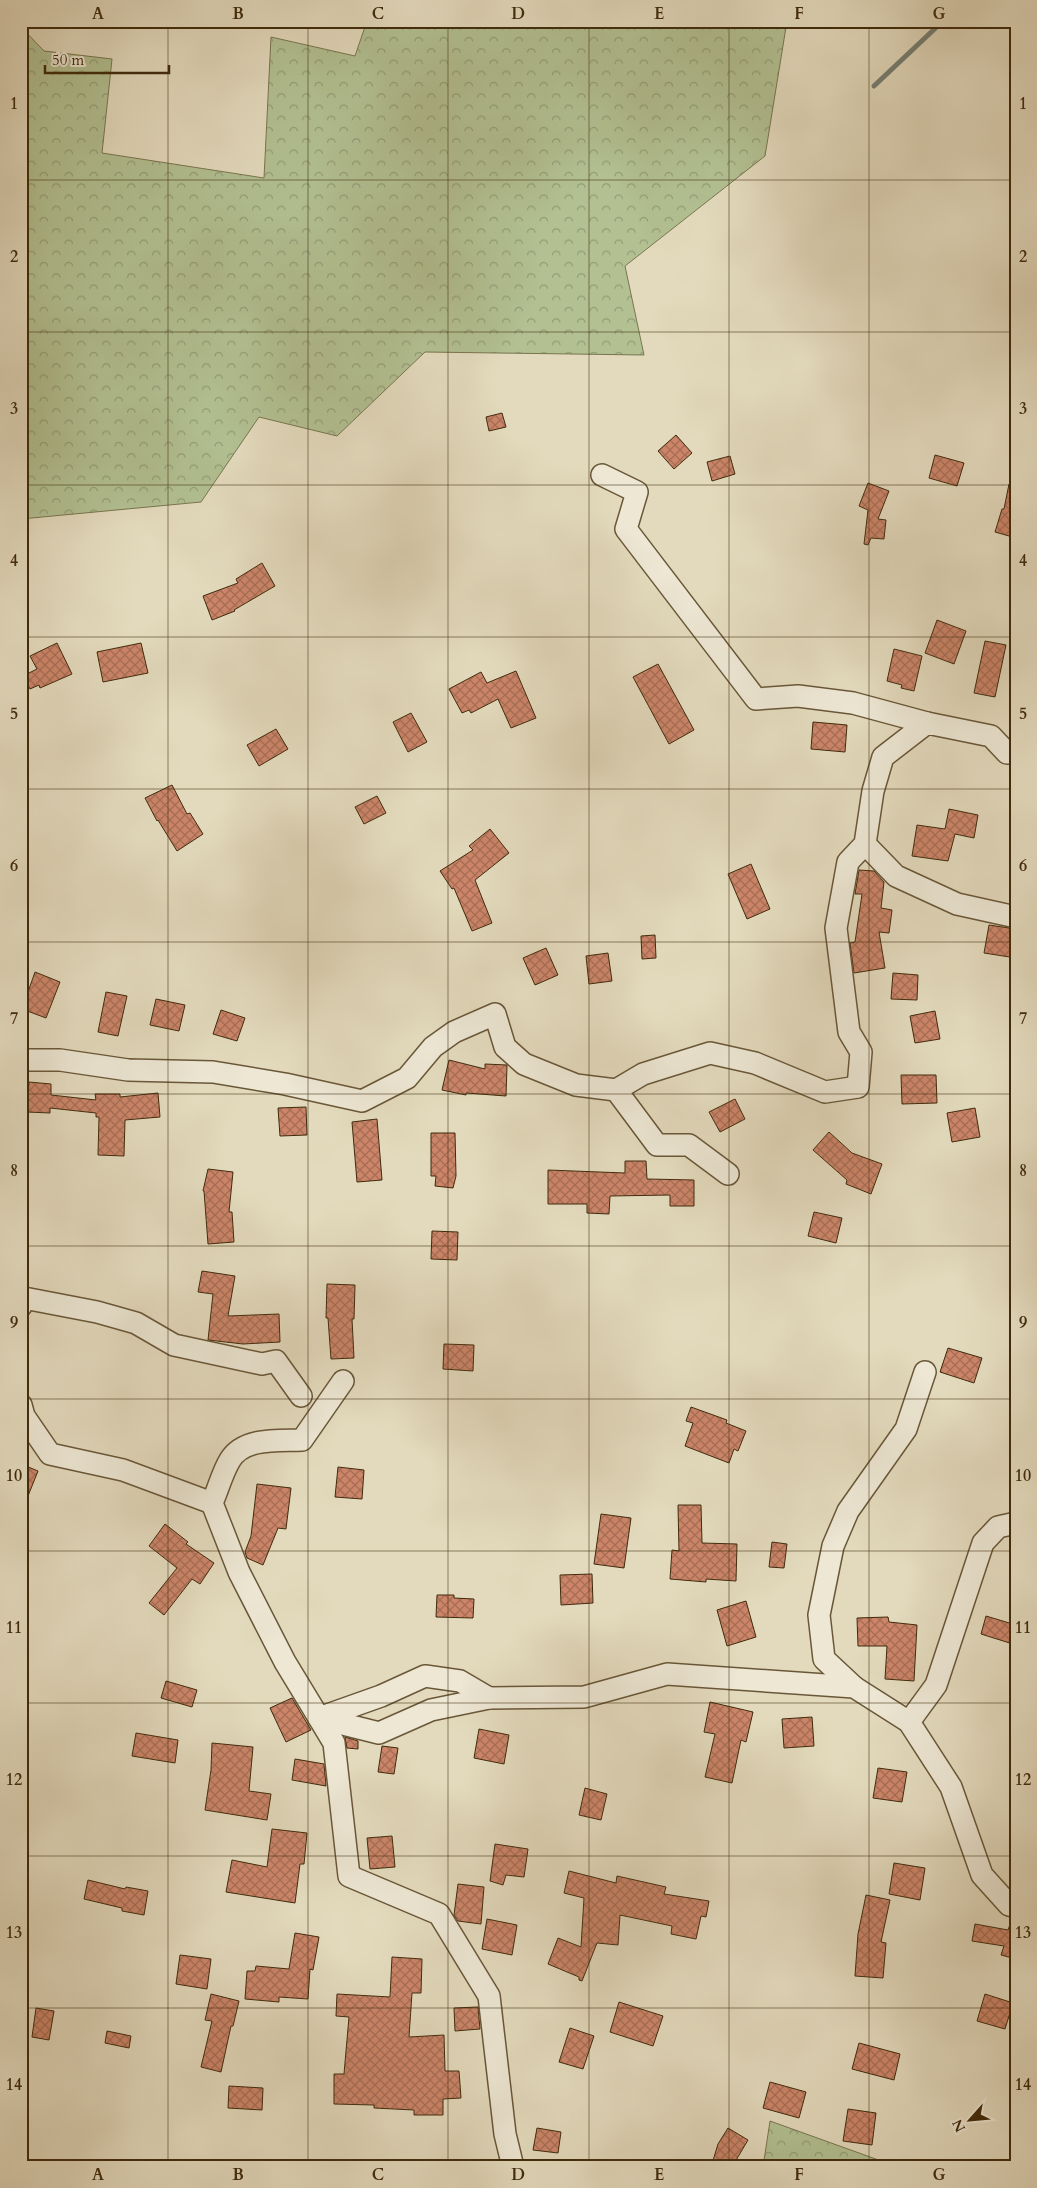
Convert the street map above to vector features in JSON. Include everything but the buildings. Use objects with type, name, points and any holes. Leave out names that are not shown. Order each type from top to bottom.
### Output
[{"type":"street","points":[[602,475],[637,492],[626,529],[756,699],[798,696],[853,702],[927,723],[991,736],[1007,753],[1016,753]]},
{"type":"street","points":[[21,1060],[60,1060],[128,1070],[213,1072],[285,1084],[362,1101],[407,1078],[433,1047],[454,1032],[495,1014],[505,1047],[524,1064],[576,1085],[616,1090],[643,1074],[710,1053],[755,1063],[825,1092],[858,1087],[861,1052],[849,1032],[836,928],[848,862],[865,844],[873,791],[883,757],[927,723]]},
{"type":"street","points":[[865,844],[896,876],[957,904],[1016,917]]},
{"type":"street","points":[[616,1090],[657,1145],[689,1145],[728,1174]]},
{"type":"street","points":[[21,1306],[24,1298],[97,1312],[136,1323],[174,1345],[262,1364],[276,1361],[301,1396]]},
{"type":"street","points":[[925,1372],[906,1429],[848,1511],[833,1546],[819,1615],[824,1659],[854,1687],[909,1722],[951,1787],[982,1875],[1010,1905],[1016,1907]]},
{"type":"street","points":[[344,1381],[302,1440],[265,1442],[244,1446],[230,1460],[212,1504],[239,1572],[285,1662],[334,1743],[350,1876],[440,1914],[489,1996],[506,2134],[513,2167]]},
{"type":"street","points":[[22,1412],[50,1454],[122,1470],[212,1504]]},
{"type":"street","points":[[909,1722],[936,1685],[983,1543],[998,1528],[1010,1523],[1016,1523]]},
{"type":"street","points":[[319,1718],[379,1733],[431,1710],[489,1698],[584,1697],[667,1674],[854,1687]]},
{"type":"street","points":[[319,1718],[381,1696],[425,1676],[460,1681],[489,1698]]},
{"type":"green space","points":[[367,21],[787,21],[765,156],[625,266],[644,355],[425,352],[337,436],[259,417],[201,502],[21,519],[21,27],[44,51],[112,59],[102,153],[264,178],[271,37],[355,56]]},
{"type":"green space","points":[[770,2121],[898,2167],[763,2167]]},
{"type":"waterway","points":[[874,86],[943,21]]}]
